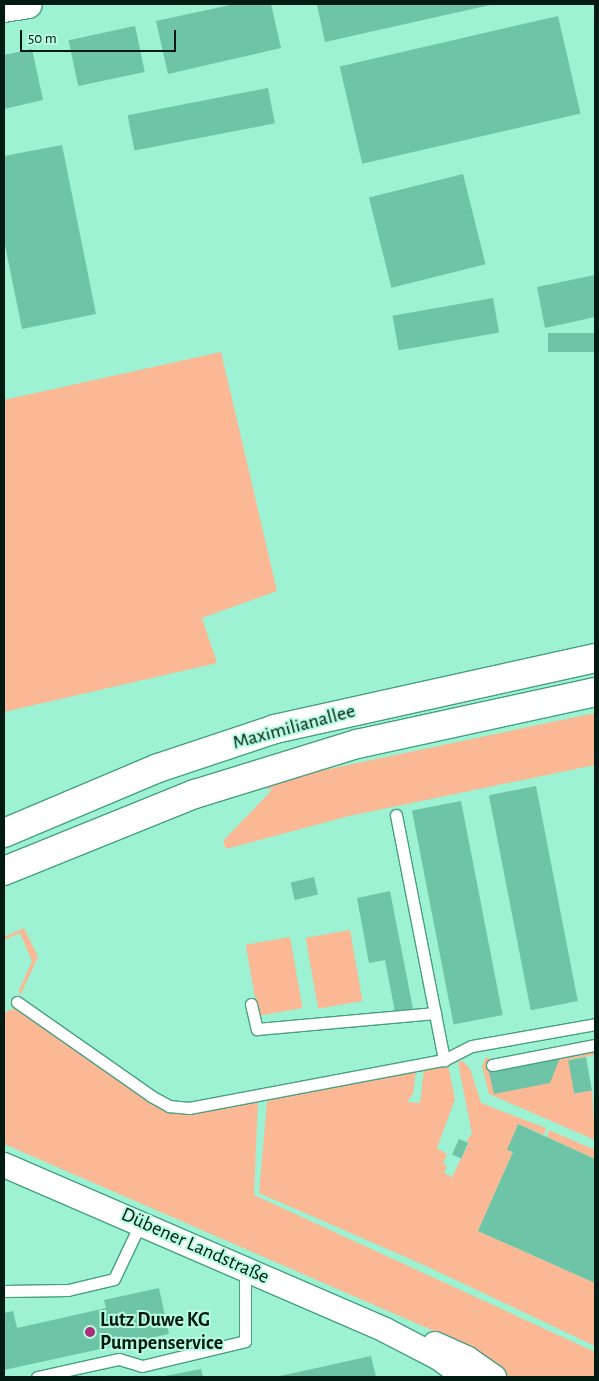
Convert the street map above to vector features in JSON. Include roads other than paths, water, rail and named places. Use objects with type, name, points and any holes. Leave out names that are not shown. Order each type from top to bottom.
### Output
[{"type":"main road","points":[[4,8],[28,4]]},
{"type":"main road","name":"Maximilianallee","points":[[4,833],[158,768],[275,729],[595,658]]},
{"type":"main road","points":[[4,871],[195,794],[357,744],[595,692]]},
{"type":"street","name":"Dübener Landstraße","points":[[4,1165],[141,1222],[385,1330],[439,1358],[459,1376]]},
{"type":"street","name":"Dübener Landstraße","points":[[385,1330],[433,1343],[468,1359],[494,1377]]},
{"type":"lane","points":[[396,816],[444,1060]]},
{"type":"lane","points":[[17,1002],[151,1096],[169,1106],[189,1108],[444,1060],[472,1046],[595,1024]]},
{"type":"lane","points":[[251,1004],[257,1029],[435,1013]]},
{"type":"lane","points":[[492,1065],[595,1045]]},
{"type":"lane","points":[[4,1291],[68,1290],[114,1279],[141,1222]]},
{"type":"lane","points":[[37,1377],[119,1359],[142,1366],[244,1341],[244,1268]]},
{"type":"place","name":"Lutz Duwe KG Pumpenservice","points":[[90,1332]]}]
